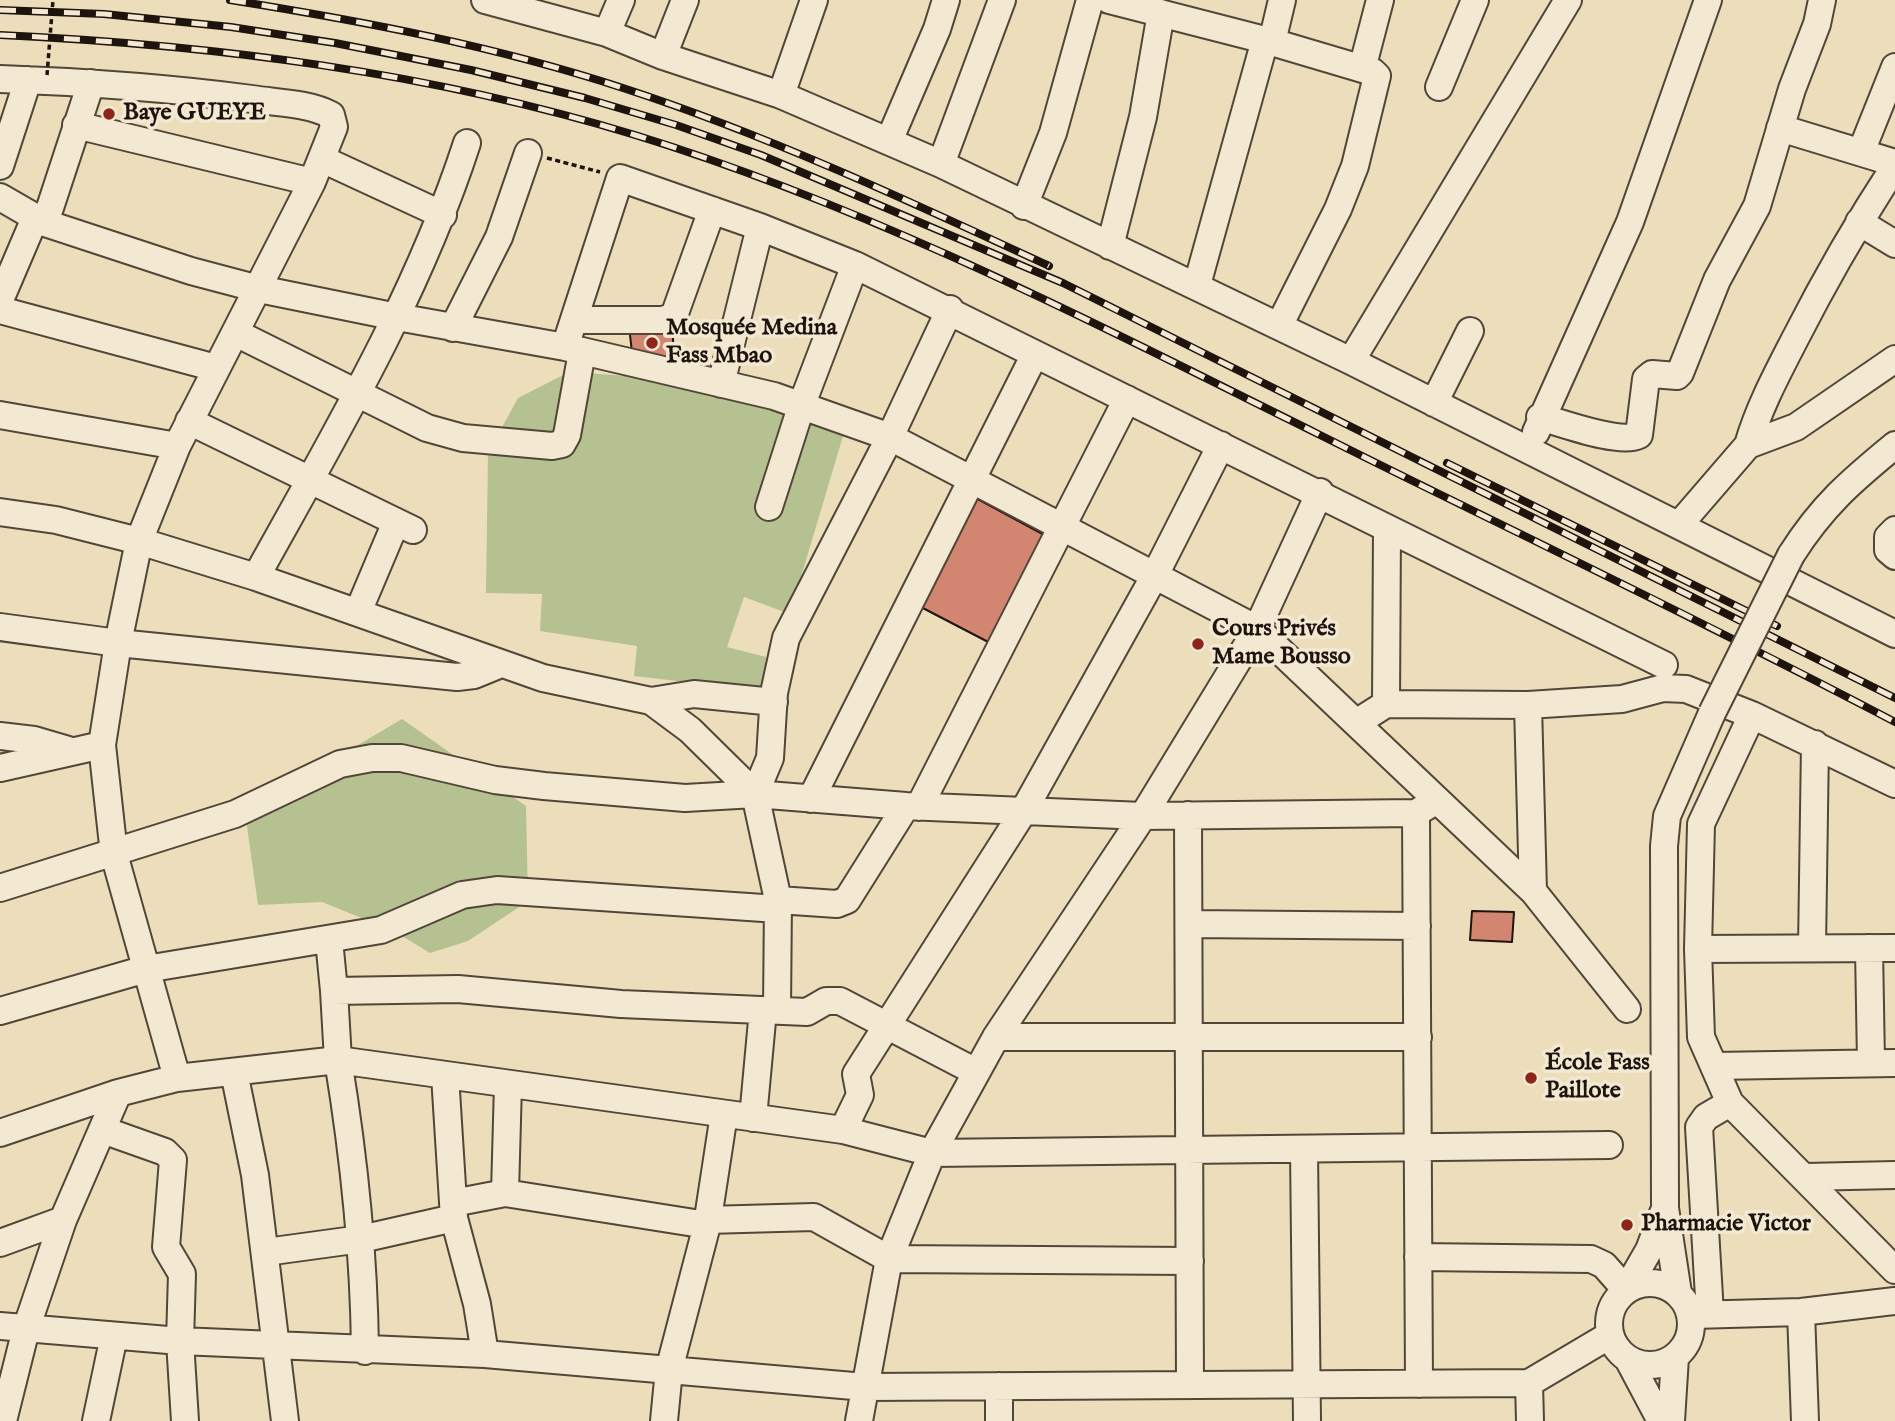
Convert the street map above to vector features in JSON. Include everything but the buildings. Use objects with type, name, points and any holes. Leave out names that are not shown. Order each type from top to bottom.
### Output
[{"type":"street","points":[[485,0],[563,10],[607,33],[663,55],[781,94],[941,163],[1024,206],[1197,285],[1351,361],[1895,634]]},
{"type":"street","points":[[607,33],[621,0]]},
{"type":"street","points":[[663,55],[685,0]]},
{"type":"street","points":[[781,94],[814,0]]},
{"type":"street","points":[[888,141],[937,29],[946,0]]},
{"type":"street","points":[[941,163],[1002,0]]},
{"type":"street","points":[[1024,206],[1054,133],[1090,0]]},
{"type":"street","points":[[1109,0],[1175,10],[1373,72],[1377,82],[1354,166],[1338,209],[1279,326]]},
{"type":"street","points":[[1197,285],[1282,0]]},
{"type":"street","points":[[1362,69],[1380,0]]},
{"type":"street","points":[[1439,87],[1475,0]]},
{"type":"street","points":[[1351,361],[1568,0]]},
{"type":"street","points":[[1530,451],[1540,417],[1620,247],[1708,0]]},
{"type":"street","points":[[1540,417],[1600,433],[1632,438],[1639,435],[1646,379],[1652,374],[1677,376],[1680,373],[1717,280],[1757,206],[1780,128],[1817,24],[1822,0]]},
{"type":"street","points":[[1110,246],[1143,117],[1175,10]]},
{"type":"street","points":[[1861,152],[1895,67]]},
{"type":"street","points":[[0,79],[37,78],[219,95],[320,109],[331,115],[334,127],[317,171],[259,289],[177,446],[139,541],[118,643],[102,745],[114,854],[177,1078]]},
{"type":"street","points":[[0,166],[37,78]]},
{"type":"street","points":[[0,300],[40,220],[90,83]]},
{"type":"street","points":[[76,125],[317,171],[443,215]]},
{"type":"street","points":[[1679,525],[1748,444],[1771,386],[1859,222],[1895,164],[1780,128]]},
{"type":"street","points":[[256,577],[397,317],[443,215],[467,143]]},
{"type":"street","points":[[453,328],[499,237],[528,153]]},
{"type":"street","points":[[236,333],[357,394],[444,433],[463,438],[552,446],[562,443],[567,435],[575,320],[620,177],[855,264],[1320,492],[1387,529],[1664,665]]},
{"type":"street","points":[[0,197],[40,220],[140,256],[259,289],[574,349],[802,404],[890,437],[973,478],[1257,629],[1356,723],[1427,806],[1533,891],[1626,1009]]},
{"type":"street","points":[[575,320],[663,320],[674,316],[712,210]]},
{"type":"street","points":[[1859,222],[1895,244]]},
{"type":"street","points":[[721,384],[760,227]]},
{"type":"street","points":[[769,507],[802,404],[855,264]]},
{"type":"street","points":[[755,794],[770,758],[774,702],[786,638],[890,437],[950,309]]},
{"type":"street","points":[[0,310],[216,368]]},
{"type":"street","points":[[1434,403],[1470,331]]},
{"type":"street","points":[[1866,378],[1895,337]]},
{"type":"street","points":[[811,799],[1035,354]]},
{"type":"street","points":[[1748,444],[1796,427],[1895,359]]},
{"type":"street","points":[[0,1011],[146,969],[381,930],[462,895],[497,891],[778,904],[837,904],[847,900],[912,806],[1062,527],[1127,399]]},
{"type":"street","points":[[0,415],[177,446]]},
{"type":"street","points":[[189,421],[404,526],[358,612]]},
{"type":"street","points":[[843,1130],[860,1095],[856,1073],[1023,812],[1155,575],[1221,445]]},
{"type":"street","points":[[1693,1308],[1664,1208],[1664,846],[1667,816],[1712,713],[1791,555],[1814,518],[1849,483],[1895,445]]},
{"type":"street","points":[[859,1421],[889,1259],[932,1153],[996,1037],[1143,816],[1257,629],[1320,492]]},
{"type":"street","points":[[0,512],[56,520],[139,541],[256,577],[543,678],[651,701],[694,694],[774,702]]},
{"type":"street","points":[[1386,704],[1387,529]]},
{"type":"street","points":[[1895,530],[1888,537],[1888,550],[1895,556]]},
{"type":"street","points":[[0,627],[118,643],[457,677],[474,675],[501,664]]},
{"type":"street","points":[[1356,723],[1386,704],[1528,705],[1622,699],[1663,688],[1686,689],[1752,715],[1895,784]]},
{"type":"street","points":[[651,701],[690,730],[755,794],[778,904],[770,1010],[753,1118]]},
{"type":"street","points":[[1528,705],[1533,891]]},
{"type":"street","points":[[1752,715],[1701,824],[1698,949],[1701,1037],[1730,1103],[1895,1270]]},
{"type":"street","points":[[0,736],[34,740],[70,751]]},
{"type":"street","points":[[1812,948],[1815,744]]},
{"type":"street","points":[[0,768],[102,745]]},
{"type":"street","points":[[0,888],[235,814],[340,764],[372,758],[401,758],[495,780],[685,798],[755,794],[912,806],[1143,816],[1427,806]]},
{"type":"street","points":[[1419,1384],[1417,926],[1427,806]]},
{"type":"street","points":[[1188,815],[1191,1385]]},
{"type":"street","points":[[1189,924],[1417,926]]},
{"type":"street","points":[[329,940],[338,1060],[351,1138],[361,1239],[365,1351]]},
{"type":"street","points":[[1714,1066],[1883,1063],[1868,948]]},
{"type":"street","points":[[1698,949],[1895,948]]},
{"type":"street","points":[[334,990],[458,989],[621,1004],[807,1012],[831,999],[840,1001],[976,1072]]},
{"type":"street","points":[[996,1037],[1418,1037]]},
{"type":"street","points":[[0,1133],[118,1093],[177,1078],[338,1060],[843,1130],[932,1153],[1609,1145]]},
{"type":"street","points":[[234,1072],[256,1175],[274,1346],[285,1421]]},
{"type":"street","points":[[445,1075],[454,1211],[485,1354]]},
{"type":"street","points":[[505,1192],[508,1084]]},
{"type":"street","points":[[3,1421],[26,1329],[64,1220],[118,1093]]},
{"type":"street","points":[[1664,1208],[1649,1250],[1626,1290],[1613,1306],[1608,1325],[1610,1335],[1620,1353],[1648,1365],[1675,1357],[1687,1342],[1693,1308],[1699,1127],[1706,1116],[1730,1103]]},
{"type":"street","points":[[664,1421],[669,1370],[707,1222],[724,1114]]},
{"type":"street","points":[[103,1130],[165,1152],[173,1160],[166,1247],[182,1274],[180,1341],[185,1421]]},
{"type":"street","points":[[1304,1149],[1307,1421]]},
{"type":"street","points":[[1805,1177],[1895,1175]]},
{"type":"street","points":[[266,1252],[361,1239],[454,1211],[505,1192],[707,1222],[814,1217],[889,1259],[1190,1261]]},
{"type":"street","points":[[0,1243],[64,1220]]},
{"type":"street","points":[[1418,1257],[1591,1259],[1604,1265],[1626,1290]]},
{"type":"street","points":[[1626,1290],[1644,1283],[1654,1283],[1693,1308],[1801,1312],[1895,1301]]},
{"type":"street","points":[[1801,1312],[1805,1421]]},
{"type":"street","points":[[0,1326],[180,1341],[365,1351],[485,1354],[864,1387],[1530,1383],[1610,1335]]},
{"type":"street","points":[[96,1421],[114,1336]]},
{"type":"street","points":[[1671,1421],[1675,1357]]},
{"type":"street","points":[[1629,1359],[1661,1421]]},
{"type":"street","points":[[1530,1383],[1530,1421]]},
{"type":"street","points":[[999,1386],[999,1421]]},
{"type":"path","points":[[37,78],[53,0]]},
{"type":"path","points":[[528,153],[620,177]]},
{"type":"green space","points":[[569,372],[644,377],[846,426],[790,614],[744,597],[727,647],[766,657],[763,691],[634,676],[637,646],[540,631],[542,594],[486,593],[488,453],[518,398]]},
{"type":"green space","points":[[402,719],[526,806],[528,901],[468,941],[430,953],[394,931],[322,902],[258,905],[245,812]]},
{"type":"railway","points":[[230,0],[428,36],[526,59],[623,88],[785,148],[1049,266]]},
{"type":"railway","points":[[0,10],[104,14],[231,27],[335,43],[471,70],[585,98],[676,125],[761,155],[1063,283],[1895,698]]},
{"type":"railway","points":[[0,35],[241,54],[400,78],[557,113],[724,164],[897,233],[1067,310],[1680,612],[1895,722]]},
{"type":"railway","points":[[1447,463],[1777,626]]},
{"type":"place","name":"Baye GUEYE","points":[[109,114]]},
{"type":"place","name":"Mosquée Medina Fass Mbao","points":[[652,343]]},
{"type":"place","name":"Cours Privés Mame Bousso","points":[[1198,644]]},
{"type":"place","name":"École Fass Paillote","points":[[1531,1078]]},
{"type":"place","name":"Pharmacie Victor","points":[[1627,1225]]}]
